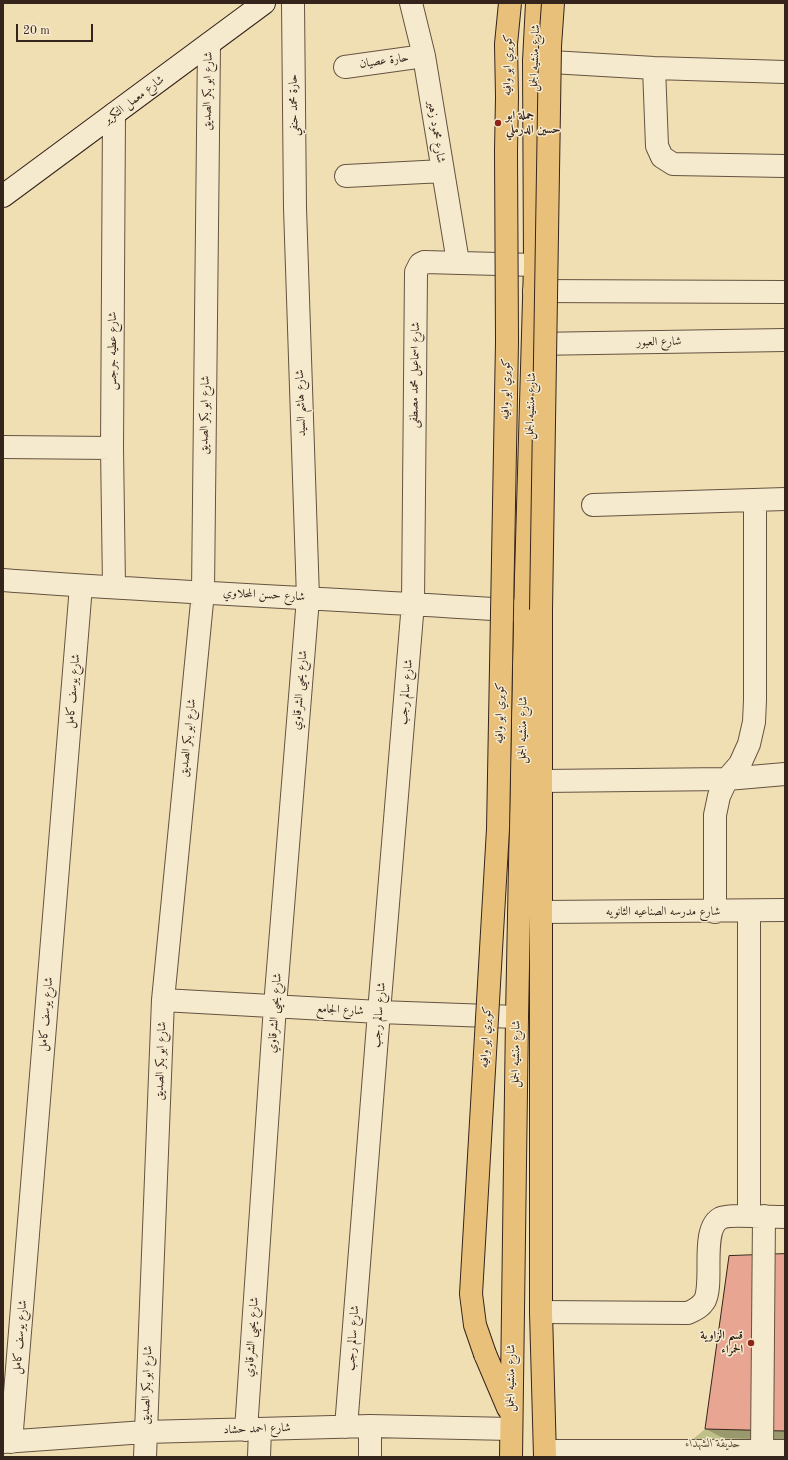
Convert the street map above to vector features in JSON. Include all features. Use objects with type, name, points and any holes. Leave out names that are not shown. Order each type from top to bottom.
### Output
[{"type":"main road","name":"كوبري ابو وافيه","points":[[510,3],[506,44],[507,342],[498,829],[471,1294],[475,1325],[511,1422]]},
{"type":"main road","name":"شارع منشيه الجمل","points":[[511,1457],[516,1017],[533,611],[533,344],[535,265],[534,61],[537,3]]},
{"type":"main road","points":[[533,611],[550,46],[553,3]]},
{"type":"main road","name":"شارع منشيه الجمل","points":[[533,611],[542,781],[541,1312],[545,1454]]},
{"type":"street","name":"شارع معمل التكرير","points":[[3,196],[264,3]]},
{"type":"street","name":"حارة محمد حنفي","points":[[293,3],[295,208]]},
{"type":"street","name":"شارع محمود زهير","points":[[411,3],[424,56],[458,262]]},
{"type":"street","name":"شارع ابو بكر الصديق","points":[[145,1457],[163,1000],[203,592],[209,44]]},
{"type":"street","name":"حارة عصيان","points":[[345,67],[424,56]]},
{"type":"street","points":[[534,61],[654,68],[785,72]]},
{"type":"street","points":[[654,68],[657,146],[662,157],[673,164],[785,166]]},
{"type":"street","name":"شارع عطيه جرجس","points":[[114,114],[112,448],[114,588]]},
{"type":"street","points":[[346,176],[443,171]]},
{"type":"street","name":"شارع هاشم السيد","points":[[295,208],[308,598]]},
{"type":"street","name":"شارع اسماعيل محمد مصطفى","points":[[413,604],[416,272],[420,264],[424,262],[535,265]]},
{"type":"street","points":[[534,291],[785,292]]},
{"type":"street","name":"شارع العبور","points":[[533,344],[785,340]]},
{"type":"street","points":[[3,447],[112,448]]},
{"type":"street","points":[[593,505],[785,499]]},
{"type":"street","points":[[715,912],[715,815],[719,796],[727,779],[740,764],[749,744],[754,722],[755,500]]},
{"type":"street","name":"شارع حسن المحلاوي","points":[[3,580],[114,588],[533,611]]},
{"type":"street","name":"شارع يوسف كامل","points":[[7,1442],[81,586]]},
{"type":"street","name":"شارع يحيى الشرقاوي","points":[[259,1457],[253,1429],[275,1006],[308,598]]},
{"type":"street","name":"شارع سالم رجب","points":[[346,1427],[413,604]]},
{"type":"street","points":[[542,781],[727,779],[785,774]]},
{"type":"street","name":"شارع مدرسه الصناعيه الثانويه","points":[[542,912],[715,912],[785,910]]},
{"type":"street","points":[[749,911],[766,1216],[762,1451]]},
{"type":"street","name":"شارع الجامع","points":[[163,1000],[379,1012],[516,1017]]},
{"type":"street","points":[[541,1312],[688,1313],[693,1311],[705,1300],[708,1290],[710,1236],[713,1225],[721,1218],[766,1216]]},
{"type":"street","name":"شارع احمد حشاد","points":[[7,1442],[39,1448],[145,1432],[511,1422]]},
{"type":"street","points":[[370,1426],[370,1457]]},
{"type":"street","points":[[545,1454],[785,1451]]},
{"type":"green space","name":"حديقة الشهداء","points":[[705,1429],[785,1431],[785,1457],[672,1457]]},
{"type":"building","name":"قسم الزاوية الحمراء","points":[[785,1254],[785,1431],[705,1429],[729,1256]]},
{"type":"place","name":"جملة ابو حسين الدرملي","points":[[498,123]]},
{"type":"place","name":"قسم الزاوية الحمراء","points":[[751,1343]]}]
